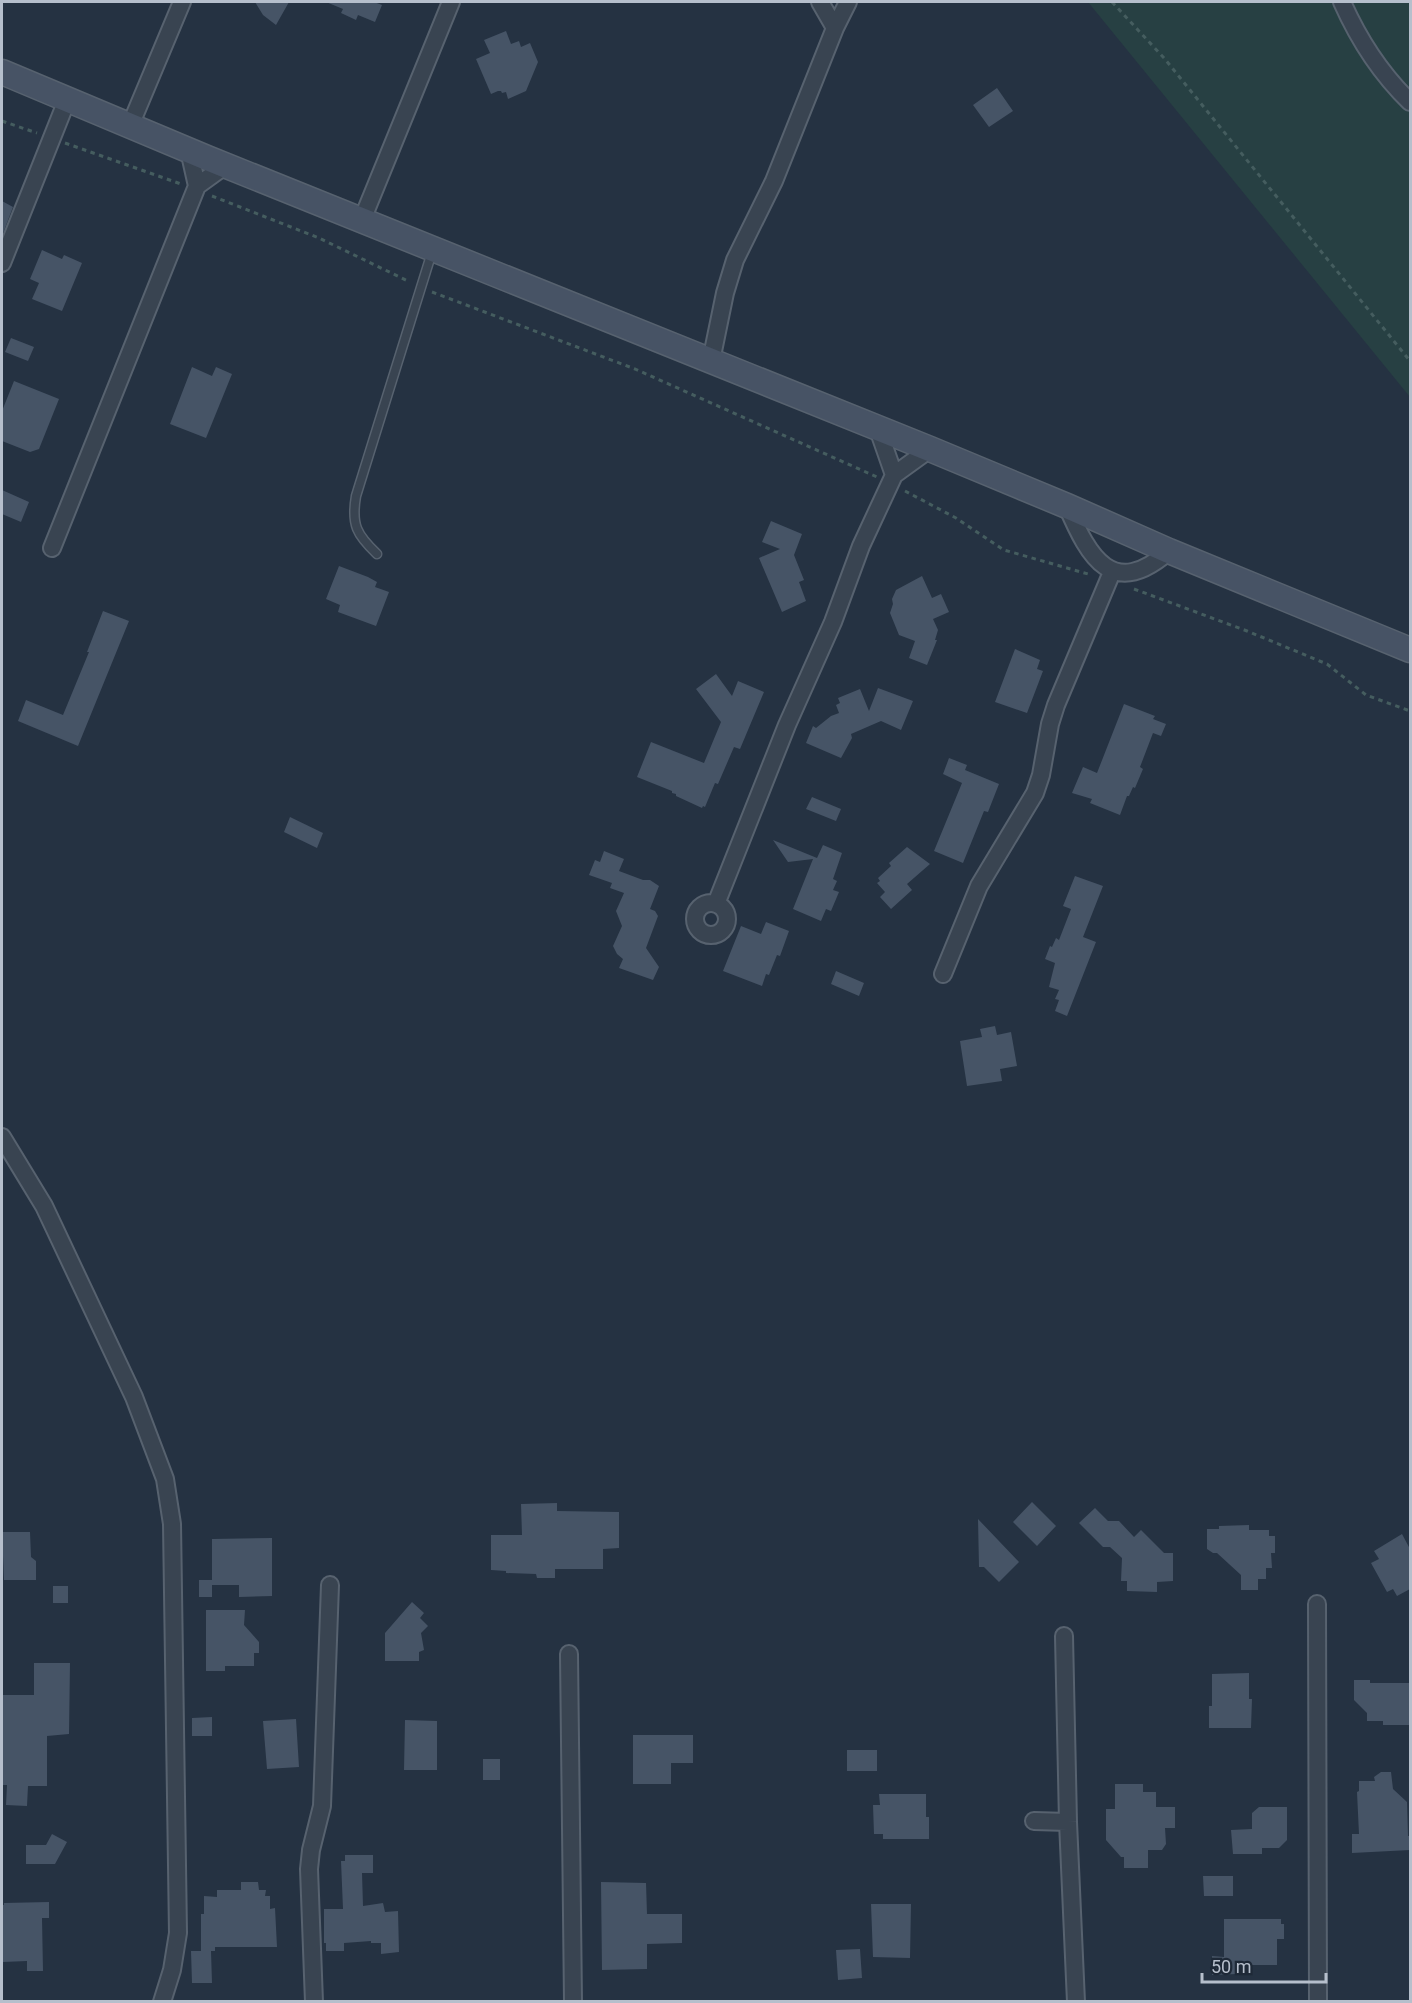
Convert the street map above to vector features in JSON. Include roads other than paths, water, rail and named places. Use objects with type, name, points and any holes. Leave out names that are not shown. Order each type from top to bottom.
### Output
[{"type":"street","points":[[130,126],[182,2]]},
{"type":"street","points":[[362,220],[451,2]]},
{"type":"street","points":[[820,2],[835,28]]},
{"type":"street","points":[[711,361],[730,274],[774,181],[835,28],[848,2]]},
{"type":"street","points":[[1342,2],[1353,28],[1394,87],[1410,102]]},
{"type":"street","points":[[2,72],[189,150],[930,449],[1410,650]]},
{"type":"street","points":[[2,263],[67,100]]},
{"type":"street","points":[[189,150],[196,188]]},
{"type":"street","points":[[52,548],[196,188],[226,165]]},
{"type":"street","points":[[878,429],[892,479]]},
{"type":"street","points":[[716,904],[861,546],[892,479],[930,449]]},
{"type":"street","points":[[1067,506],[1091,552],[1111,575]]},
{"type":"street","points":[[1111,575],[1143,569],[1169,551]]},
{"type":"street","points":[[943,974],[979,886],[1035,793],[1056,705],[1111,575]]},
{"type":"street","points":[[2,1137],[49,1217],[134,1397],[165,1479],[172,1524],[178,1933],[172,1970],[162,2001]]},
{"type":"street","points":[[314,2001],[309,1869],[311,1850],[322,1806],[330,1585]]},
{"type":"street","points":[[1317,1604],[1318,2001]]},
{"type":"street","points":[[1064,1636],[1068,1822],[1076,2001]]},
{"type":"street","points":[[569,1654],[573,2001]]},
{"type":"street","points":[[1034,1821],[1068,1822]]},
{"type":"lane","points":[[377,555],[358,534],[355,503],[433,249]]}]
